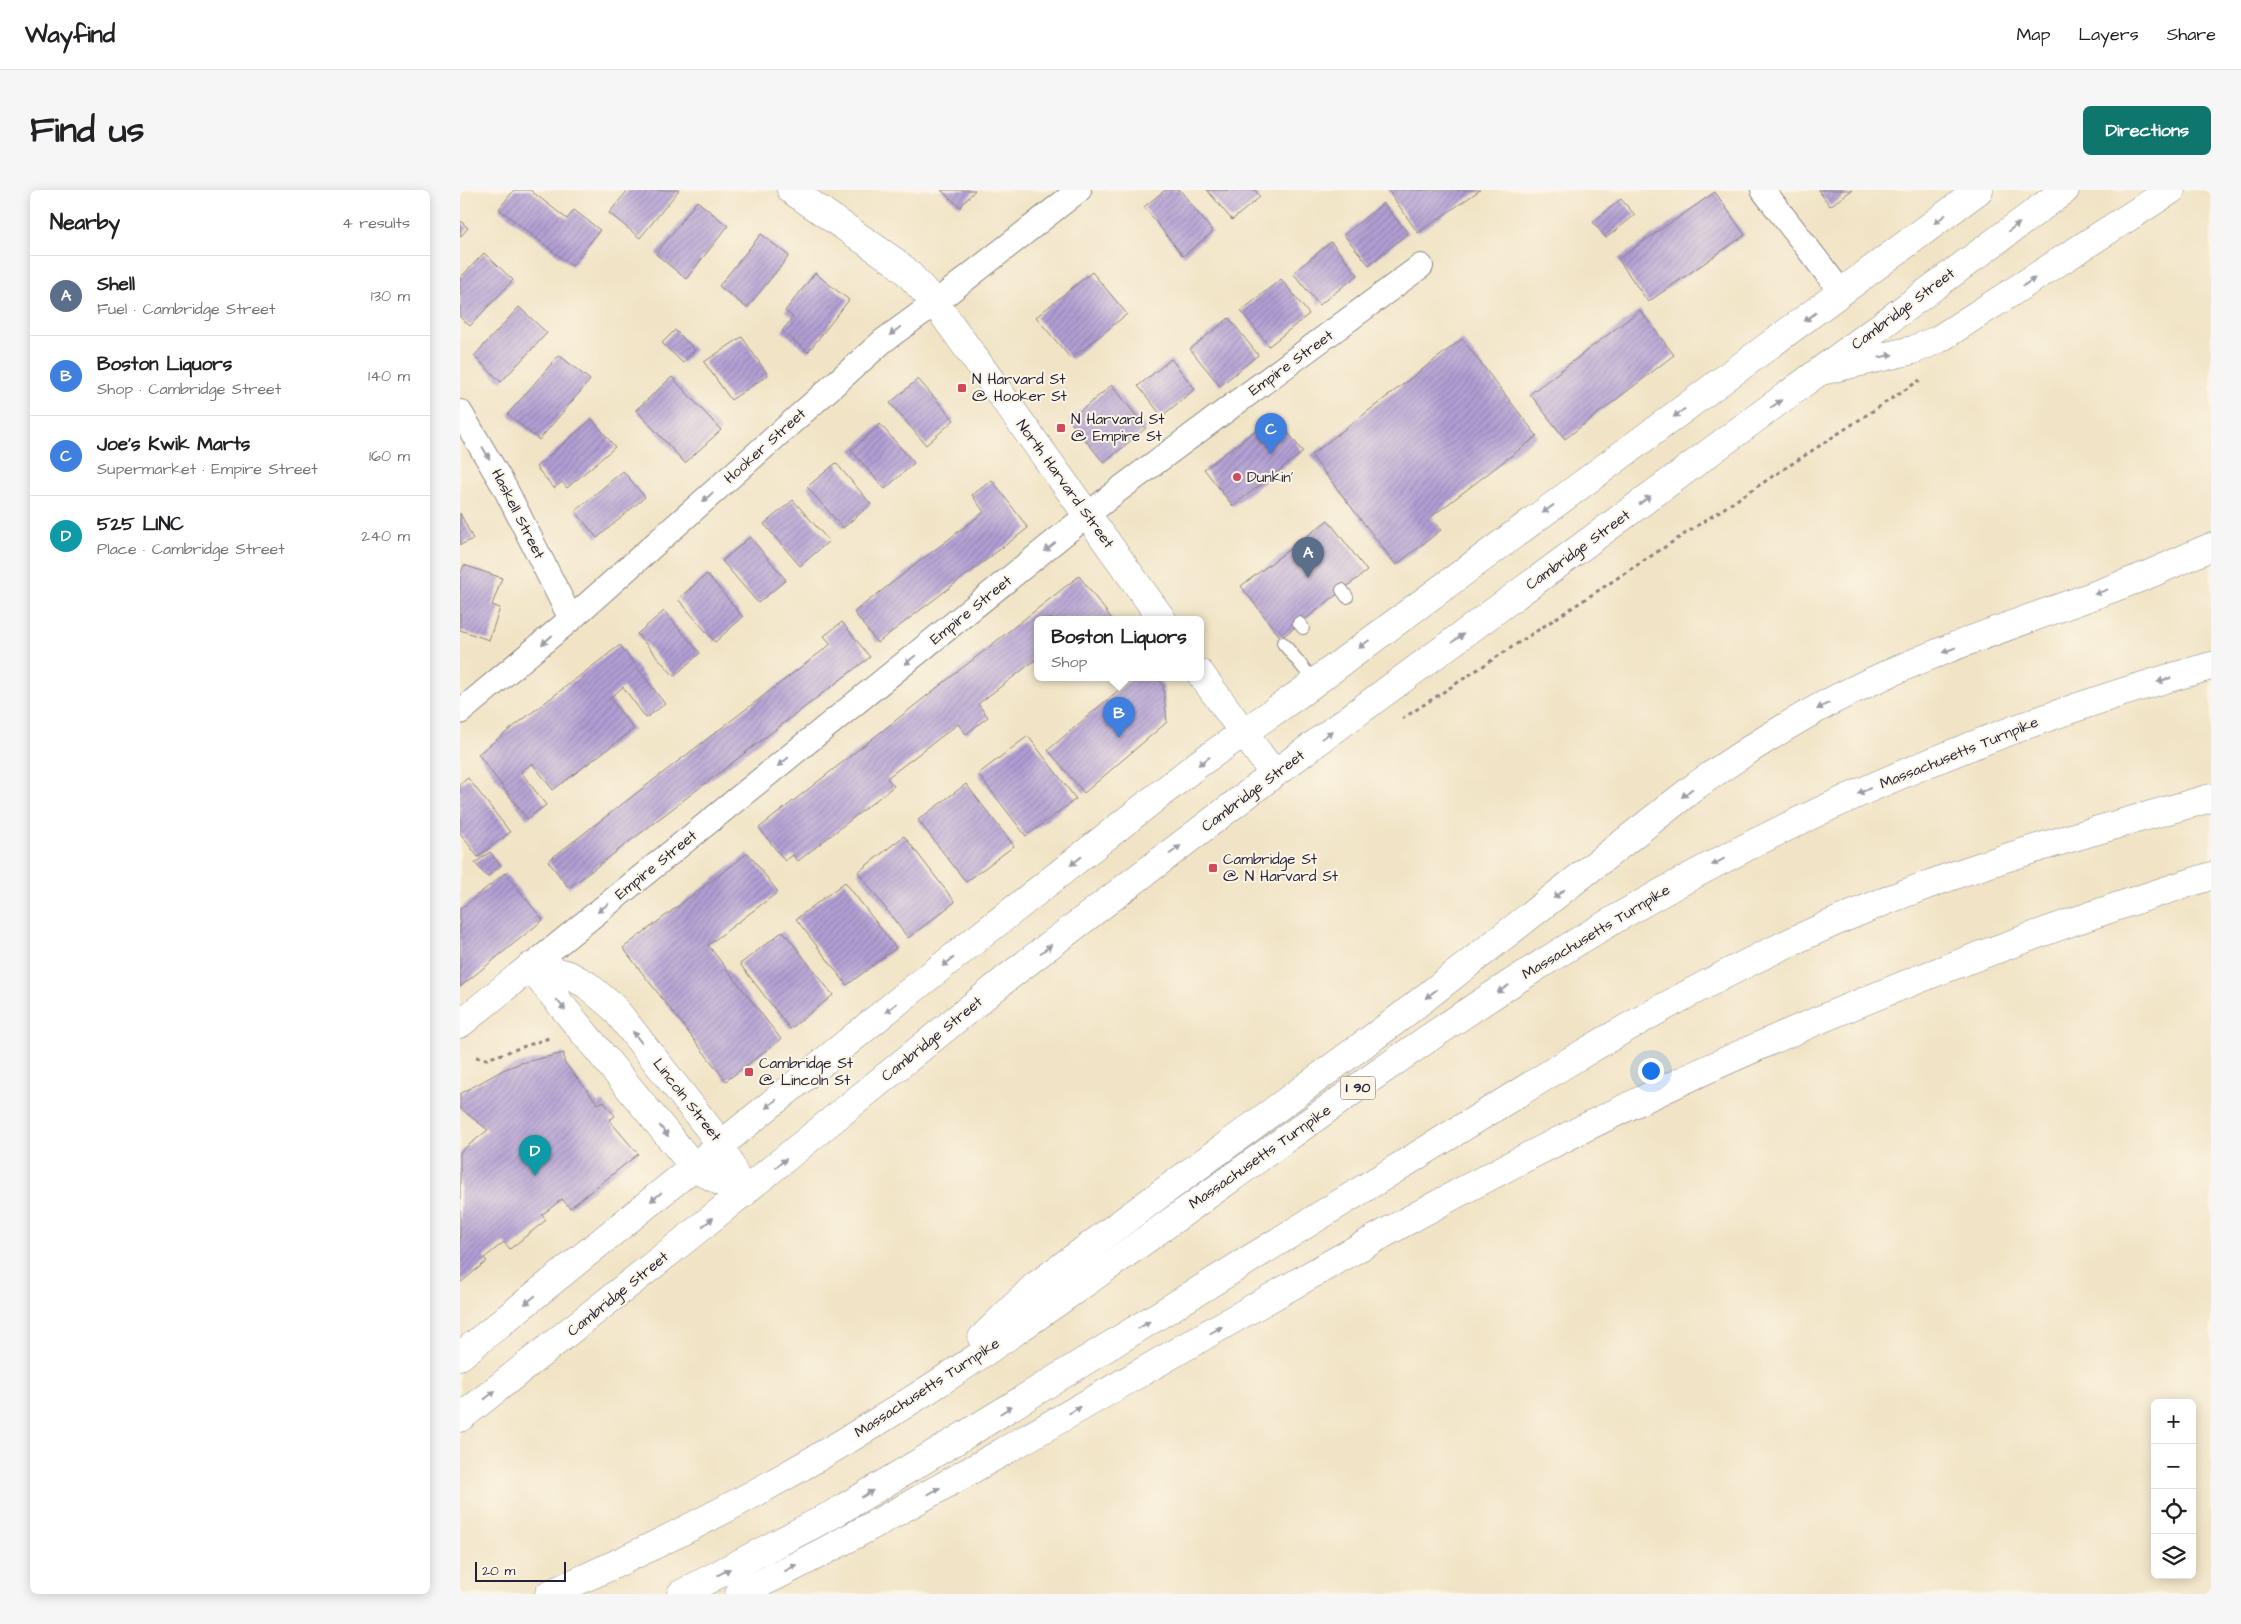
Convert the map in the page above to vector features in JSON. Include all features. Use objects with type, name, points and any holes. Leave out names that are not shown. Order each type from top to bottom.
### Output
[{"type":"main road","name":"North Harvard Street","points":[[791,190],[894,261],[907,272],[935,303],[1160,616]]},
{"type":"main road","points":[[460,1356],[917,986],[1197,765],[1315,682],[1979,190]]},
{"type":"main road","name":"Cambridge Street","points":[[460,1418],[743,1194],[1007,978],[1274,774],[2065,190]]},
{"type":"main road","points":[[1821,371],[1912,350],[1939,339],[2171,190]]},
{"type":"main road","points":[[929,1389],[1034,1287],[1394,1022],[1697,785],[1739,756],[1812,712],[1867,684],[1958,646],[2147,575],[2211,547]]},
{"type":"main road","points":[[2147,575],[2211,558]]},
{"type":"main road","name":"Massachusetts Turnpike","points":[[549,1594],[690,1527],[796,1469],[929,1389],[1054,1304],[1461,1016],[1565,949],[1670,888],[1782,829],[1905,773],[2069,710],[2211,666]]},
{"type":"main road","points":[[1204,678],[1274,774]]},
{"type":"main road","points":[[681,1594],[780,1544],[843,1508],[957,1440],[1558,1068],[1635,1022],[1711,982],[1824,927],[1915,890],[2005,858],[2211,798]]},
{"type":"main road","points":[[739,1594],[917,1500],[1388,1231],[1583,1129],[1734,1058],[1887,993],[2085,918],[2211,876]]},
{"type":"main road","points":[[460,1024],[530,967],[694,1167],[743,1194]]},
{"type":"main road","name":"Lincoln Street","points":[[530,967],[548,969],[569,975],[587,985],[606,1000],[722,1144],[743,1194]]},
{"type":"street","name":"Hooker Street","points":[[460,712],[571,620],[883,341],[935,303],[1079,190]]},
{"type":"street","points":[[1763,190],[1842,293]]},
{"type":"street","name":"Empire Street","points":[[530,967],[1125,485],[1421,266]]},
{"type":"street","name":"Haskell Street","points":[[460,412],[504,486],[571,620]]},
{"type":"lane","points":[[1283,643],[1315,682]]},
{"type":"path","points":[[1396,723],[1921,379]]},
{"type":"path","points":[[476,1057],[487,1059],[554,1036]]},
{"type":"building","points":[[514,190],[530,190],[567,219],[574,210],[600,230],[572,266],[499,209]]},
{"type":"building","points":[[628,190],[679,190],[640,238],[609,213]]},
{"type":"building","points":[[941,190],[975,190],[960,207]]},
{"type":"building","points":[[1165,190],[1180,190],[1213,232],[1183,256],[1144,207]]},
{"type":"building","points":[[1207,190],[1255,190],[1260,197],[1232,220]]},
{"type":"building","points":[[1388,190],[1480,190],[1418,233]]},
{"type":"building","points":[[1818,190],[1852,190],[1830,206]]},
{"type":"building","points":[[1715,192],[1745,235],[1648,302],[1618,259]]},
{"type":"building","points":[[1621,199],[1635,215],[1606,238],[1593,222]]},
{"type":"building","points":[[697,201],[728,226],[686,279],[656,254]]},
{"type":"building","points":[[1383,203],[1408,233],[1369,265],[1344,235]]},
{"type":"building","points":[[460,220],[468,228],[460,237]]},
{"type":"building","points":[[761,234],[789,256],[747,308],[719,286]]},
{"type":"building","points":[[1331,242],[1358,275],[1319,305],[1293,273]]},
{"type":"building","points":[[484,253],[513,280],[470,326],[460,317],[460,278]]},
{"type":"building","points":[[1092,272],[1127,314],[1071,359],[1036,317]]},
{"type":"building","points":[[815,273],[849,300],[808,352],[782,331],[793,317],[785,311]]},
{"type":"building","points":[[1281,279],[1309,314],[1269,346],[1241,311]]},
{"type":"building","points":[[519,307],[547,333],[501,382],[474,356]]},
{"type":"building","points":[[1640,310],[1674,355],[1565,439],[1530,394]]},
{"type":"building","points":[[1229,318],[1258,355],[1220,386],[1190,349]]},
{"type":"building","points":[[675,330],[695,350],[683,363],[662,343]]},
{"type":"building","points":[[742,337],[768,375],[731,400],[704,362]]},
{"type":"building","points":[[1462,339],[1537,436],[1431,517],[1441,530],[1396,565],[1311,455]]},
{"type":"building","points":[[559,355],[590,380],[539,440],[508,414]]},
{"type":"building","points":[[1171,359],[1195,389],[1162,416],[1138,386]]},
{"type":"building","points":[[672,377],[721,430],[685,463],[636,410]]},
{"type":"building","points":[[918,379],[954,420],[926,445],[890,403]]},
{"type":"building","points":[[1112,385],[1146,428],[1104,463],[1069,420]]},
{"type":"building","points":[[1275,416],[1303,452],[1233,506],[1204,469]]},
{"type":"building","points":[[592,419],[615,447],[567,488],[562,482],[554,488],[536,467]]},
{"type":"building","points":[[880,424],[914,463],[885,489],[851,450]]},
{"type":"building","points":[[836,463],[871,504],[843,528],[807,487]]},
{"type":"building","points":[[623,471],[645,497],[597,538],[575,511]]},
{"type":"building","points":[[992,480],[1028,528],[877,643],[854,612],[984,512],[972,495]]},
{"type":"building","points":[[793,500],[829,541],[800,566],[764,524]]},
{"type":"building","points":[[460,513],[473,539],[460,545]]},
{"type":"building","points":[[1328,520],[1367,571],[1281,638],[1241,586]]},
{"type":"building","points":[[750,537],[786,580],[758,603],[722,561]]},
{"type":"building","points":[[464,565],[502,578],[492,605],[500,608],[489,640],[460,630],[460,576]]},
{"type":"building","points":[[707,574],[743,617],[715,642],[678,599]]},
{"type":"building","points":[[1079,576],[1110,616],[1034,616],[1034,661],[978,704],[988,717],[966,734],[958,724],[887,778],[894,786],[798,861],[793,855],[785,861],[759,828]]},
{"type":"building","points":[[664,611],[700,653],[674,676],[637,634]]},
{"type":"building","points":[[842,622],[870,657],[569,888],[548,861],[831,644],[824,636]]},
{"type":"building","points":[[620,645],[665,704],[646,718],[623,687],[610,698],[634,729],[553,790],[532,763],[521,772],[546,805],[527,819],[478,754]]},
{"type":"building","points":[[1129,681],[1160,681],[1163,685],[1167,722],[1084,793],[1048,750]]},
{"type":"building","points":[[1028,736],[1076,799],[1026,836],[978,774]]},
{"type":"building","points":[[468,778],[510,832],[478,857],[460,833],[460,784]]},
{"type":"building","points":[[966,784],[1014,846],[966,882],[918,820]]},
{"type":"building","points":[[904,836],[955,902],[908,938],[858,872]]},
{"type":"building","points":[[490,852],[501,866],[487,877],[475,863]]},
{"type":"building","points":[[748,853],[778,892],[708,945],[781,1039],[726,1081],[623,948]]},
{"type":"building","points":[[505,873],[543,920],[460,987],[460,909]]},
{"type":"building","points":[[845,882],[896,948],[847,985],[796,919]]},
{"type":"building","points":[[783,931],[833,995],[790,1029],[740,964]]},
{"type":"building","points":[[564,1053],[564,1062],[598,1104],[603,1101],[615,1116],[609,1120],[638,1154],[570,1208],[562,1199],[542,1215],[546,1220],[510,1249],[504,1242],[484,1258],[487,1261],[460,1283],[460,1152],[488,1130],[460,1108],[460,1094],[503,1070],[521,1063]]},
{"type":"place","name":"N Harvard St @ Hooker St","points":[[962,388]]},
{"type":"place","name":"N Harvard St @ Empire St","points":[[1061,428]]},
{"type":"place","name":"Joe's Kwik Marts","points":[[1271,454]]},
{"type":"place","name":"Dunkin'","points":[[1237,477]]},
{"type":"place","name":"Shell","points":[[1308,578]]},
{"type":"place","name":"Boston Liquors","points":[[1119,738]]},
{"type":"place","name":"Cambridge St @ N Harvard St","points":[[1213,868]]},
{"type":"place","name":"Cambridge St @ Lincoln St","points":[[749,1072]]},
{"type":"place","name":"525 LINC","points":[[535,1176]]}]
